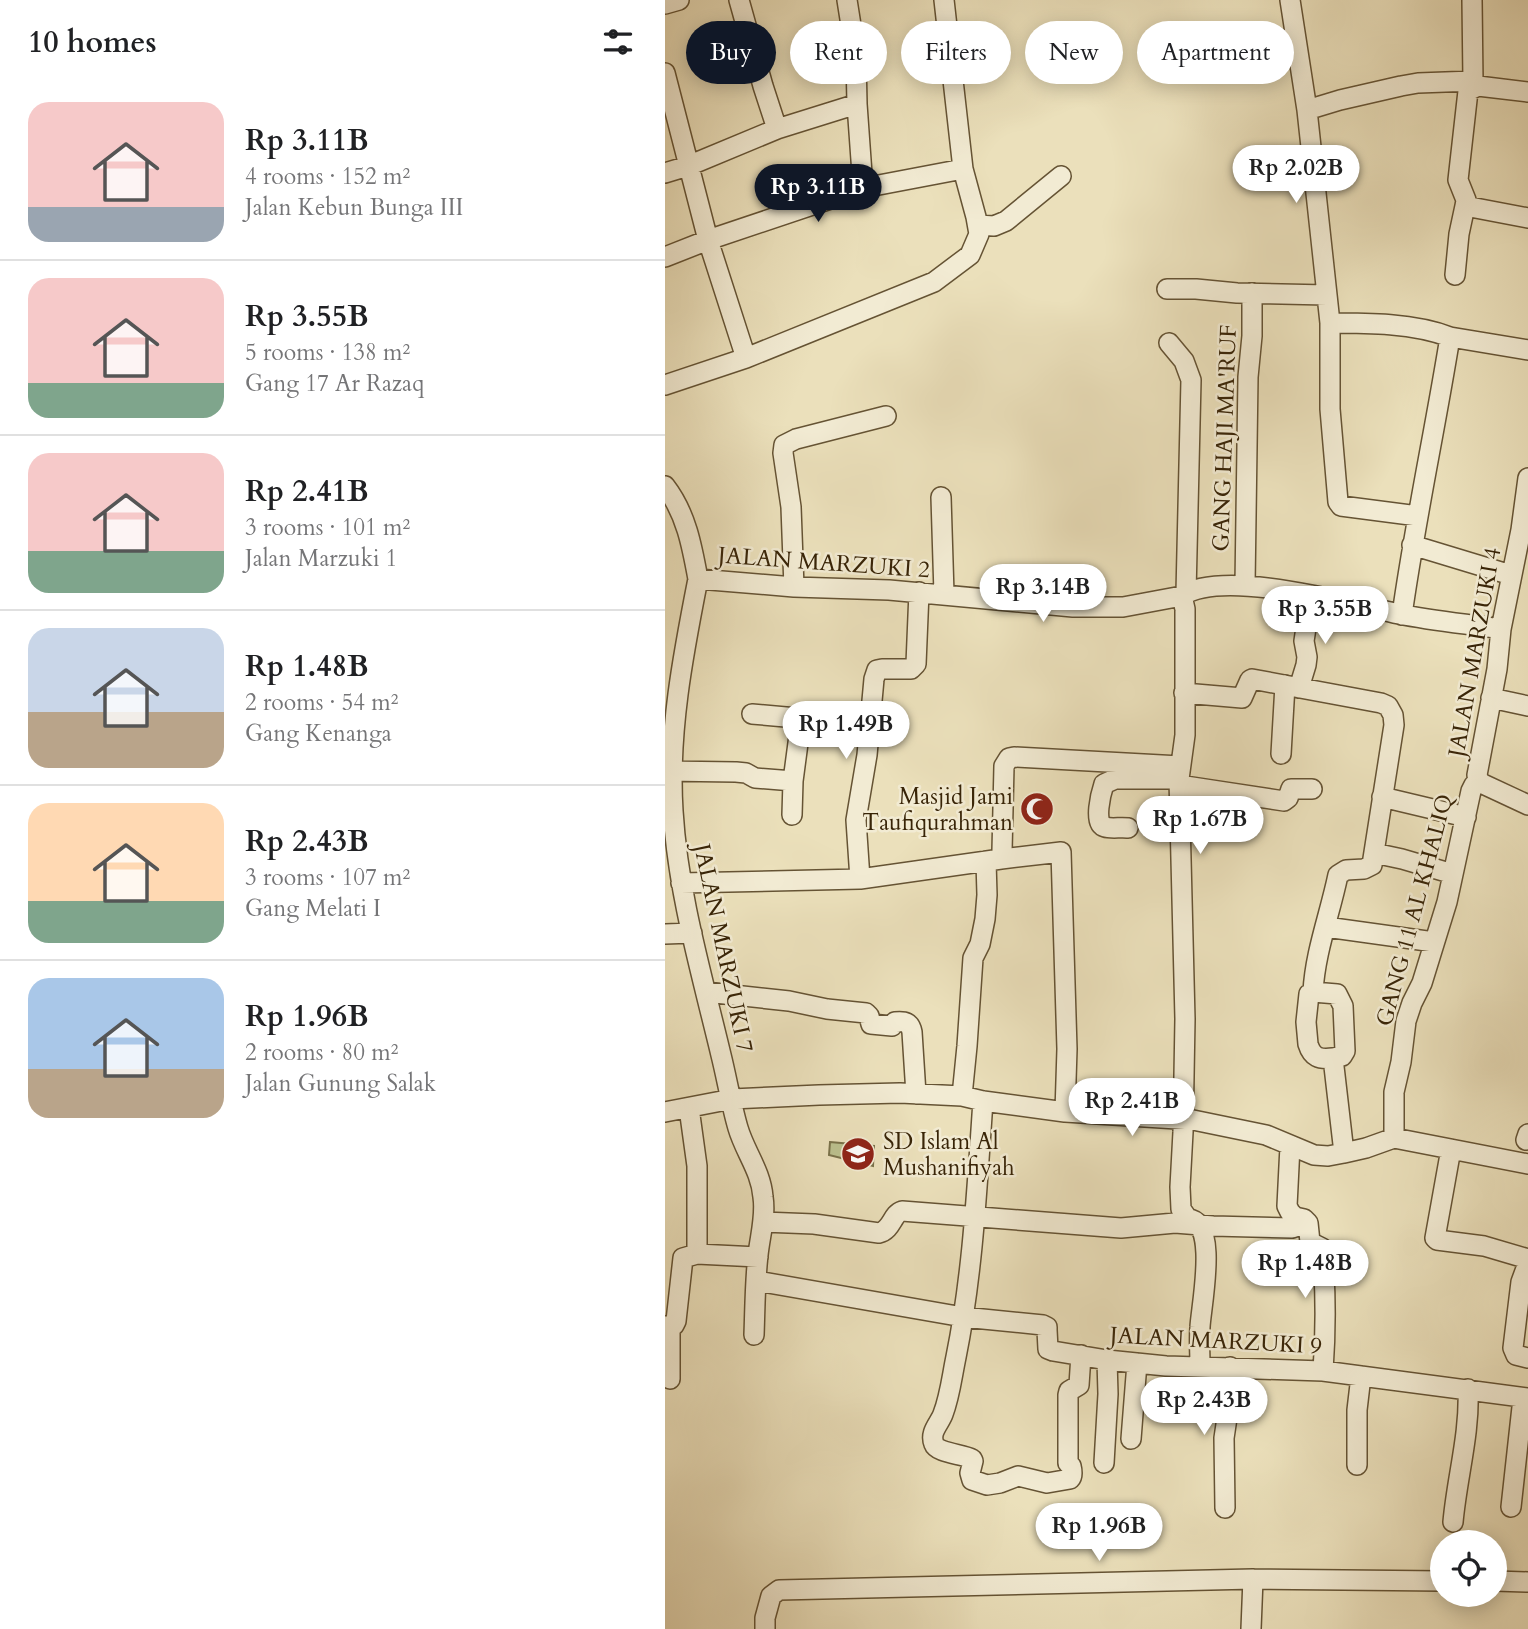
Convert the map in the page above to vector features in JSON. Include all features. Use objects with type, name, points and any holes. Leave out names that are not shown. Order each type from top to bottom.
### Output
[{"type":"street","points":[[665,4],[679,0]]},
{"type":"street","points":[[739,0],[762,86],[777,129]]},
{"type":"street","points":[[847,0],[856,57],[863,188]]},
{"type":"street","points":[[665,385],[746,358],[934,282],[971,255],[979,234],[963,169],[944,0]]},
{"type":"street","points":[[1290,0],[1307,110],[1330,323],[1330,409],[1338,502],[1344,506],[1418,516]]},
{"type":"street","points":[[1455,275],[1459,234],[1466,203],[1458,180],[1459,170],[1468,91],[1475,84],[1472,0]]},
{"type":"street","points":[[665,73],[708,240],[746,358]]},
{"type":"street","points":[[1307,110],[1363,94],[1419,83],[1475,84],[1528,92]]},
{"type":"street","points":[[665,173],[777,129],[857,104]]},
{"type":"street","points":[[665,257],[863,188],[963,169]]},
{"type":"street","points":[[978,225],[994,226],[1006,221],[1061,176]]},
{"type":"street","points":[[1466,203],[1528,218]]},
{"type":"street","points":[[1167,289],[1327,295]]},
{"type":"street","name":"GANG HAJI MA'RUF","points":[[1245,585],[1252,293]]},
{"type":"street","points":[[1330,323],[1380,324],[1438,332],[1450,337],[1528,350]]},
{"type":"street","points":[[1402,615],[1450,337]]},
{"type":"street","points":[[1169,343],[1184,361],[1191,380],[1184,595],[1185,735],[1179,777],[1185,1019],[1180,1187],[1181,1209],[1188,1219],[1199,1225],[1204,1235],[1206,1264],[1200,1328],[1200,1367]]},
{"type":"street","points":[[794,587],[791,508],[784,445],[796,439],[886,416]]},
{"type":"street","name":"JALAN MARZUKI 4","points":[[1528,484],[1518,567],[1501,629],[1497,670],[1477,775],[1483,784],[1528,805]]},
{"type":"street","name":"JALAN MARZUKI 2","points":[[665,486],[677,504],[684,522],[692,545],[698,579],[794,587],[919,592],[1109,608],[1184,595],[1203,589],[1245,585],[1311,595],[1402,615],[1501,629]]},
{"type":"street","points":[[941,497],[944,594]]},
{"type":"street","points":[[1412,545],[1518,567]]},
{"type":"street","name":"JALAN MARZUKI 7","points":[[698,579],[672,687],[673,748],[669,771],[681,883],[692,933],[739,1130],[761,1181],[764,1200],[754,1335]]},
{"type":"street","points":[[860,879],[856,820],[867,755],[874,679],[882,668],[911,669],[916,664],[919,592]]},
{"type":"street","points":[[1282,754],[1292,686],[1306,664],[1304,641],[1311,595]]},
{"type":"street","points":[[1184,693],[1238,699],[1243,697],[1251,680],[1372,701],[1388,706],[1393,715],[1394,725],[1372,865],[1369,868],[1346,870],[1338,875],[1313,992]]},
{"type":"street","points":[[1491,698],[1528,706]]},
{"type":"street","points":[[752,714],[799,720],[792,815]]},
{"type":"street","points":[[963,1096],[973,958],[980,944],[993,860],[1002,850],[1005,766],[1009,758],[1179,777],[1284,801],[1291,789],[1312,789]]},
{"type":"street","points":[[669,771],[736,772],[747,773],[755,778],[793,781]]},
{"type":"street","points":[[1128,828],[1100,825],[1098,820],[1104,784],[1115,779],[1179,777]]},
{"type":"street","name":"GANG 11 AL KHALIQ","points":[[1394,1138],[1394,1092],[1406,1021],[1422,983],[1447,902],[1471,791],[1479,780]]},
{"type":"street","points":[[1383,797],[1466,817]]},
{"type":"street","points":[[681,883],[860,879],[1061,852],[1066,1012],[1065,1108]]},
{"type":"street","points":[[1374,853],[1453,874]]},
{"type":"street","points":[[1326,927],[1434,942]]},
{"type":"street","points":[[665,934],[692,933]]},
{"type":"street","points":[[706,992],[866,1013],[871,1024],[877,1026],[893,1026],[895,1022],[907,1022],[912,1032],[916,1094]]},
{"type":"street","points":[[1310,992],[1335,993],[1342,1002],[1345,1051],[1342,1056],[1333,1058],[1315,1057],[1310,1050],[1306,1022],[1310,992]]},
{"type":"street","points":[[1333,1058],[1344,1153]]},
{"type":"street","points":[[665,1112],[732,1100],[819,1095],[963,1096],[983,1101],[1213,1124],[1266,1135],[1314,1155],[1344,1153],[1394,1138],[1451,1149],[1524,1152]]},
{"type":"street","points":[[983,1101],[976,1216],[963,1317],[943,1415],[934,1430],[935,1446],[972,1459],[971,1477],[974,1482],[991,1485],[1018,1476],[1047,1483],[1070,1479],[1072,1469],[1068,1463],[1068,1395],[1069,1391],[1079,1385],[1081,1355]]},
{"type":"street","points":[[689,1108],[697,1166],[697,1254]]},
{"type":"street","points":[[1290,1146],[1287,1206],[1295,1217],[1308,1223],[1310,1242],[1322,1248],[1326,1330],[1324,1371]]},
{"type":"street","points":[[1451,1149],[1435,1238],[1484,1246],[1528,1261],[1521,1282],[1513,1348],[1516,1355],[1528,1358]]},
{"type":"street","points":[[763,1222],[814,1224],[879,1233],[886,1231],[900,1211],[1121,1228],[1175,1223],[1292,1228],[1295,1227],[1295,1217]]},
{"type":"street","points":[[670,1379],[668,1326],[674,1325],[676,1321],[682,1259],[697,1254],[758,1257]]},
{"type":"street","name":"JALAN MARZUKI 9","points":[[757,1281],[963,1317],[1043,1325],[1047,1327],[1048,1349],[1107,1360],[1200,1367],[1324,1371],[1525,1398]]},
{"type":"street","points":[[1104,1463],[1107,1360]]},
{"type":"street","points":[[1131,1438],[1137,1363]]},
{"type":"street","points":[[1225,1508],[1224,1438],[1230,1367]]},
{"type":"street","points":[[1357,1465],[1357,1410],[1361,1376]]},
{"type":"street","points":[[1453,1521],[1469,1414],[1468,1389]]},
{"type":"street","points":[[1511,1507],[1525,1398]]},
{"type":"street","points":[[765,1629],[771,1596],[779,1590],[1253,1579],[1430,1581]]},
{"type":"street","points":[[1251,1629],[1253,1579]]},
{"type":"street","points":[[1507,1581],[1528,1582]]},
{"type":"green space","points":[[830,1142],[874,1146],[873,1166],[829,1155]]},
{"type":"place","name":"Masjid Jami Taufiqurahman","points":[[1037,809]]},
{"type":"place","name":"SD Islam Al Mushanifiyah","points":[[858,1154]]}]
